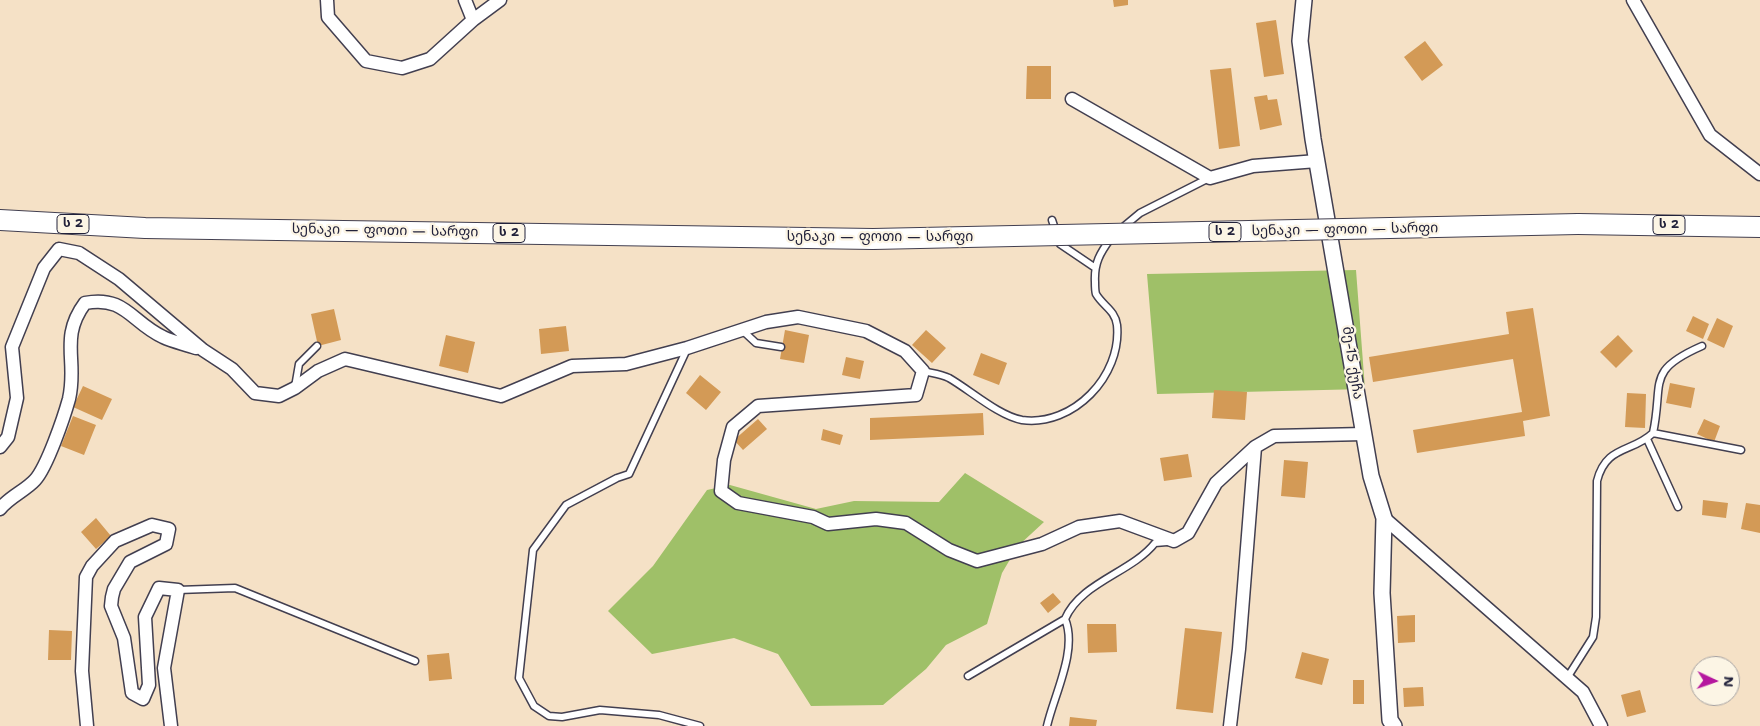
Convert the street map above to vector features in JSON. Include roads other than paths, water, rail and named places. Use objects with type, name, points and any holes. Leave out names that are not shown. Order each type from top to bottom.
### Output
[{"type":"highway","name":"სენაკი — ფოთი — სარფი","points":[[0,220],[145,228],[873,239],[1578,224],[1760,226]]},
{"type":"street","points":[[327,0],[328,17],[366,61],[402,68],[430,59],[473,20],[500,0]]},
{"type":"street","points":[[465,0],[473,20]]},
{"type":"street","name":"მე-15 ქუჩა","points":[[1304,0],[1300,41],[1317,161],[1371,476],[1384,518],[1382,593],[1391,724]]},
{"type":"street","points":[[1633,0],[1710,134],[1760,174]]},
{"type":"street","points":[[1072,99],[1210,178],[1252,166],[1317,161]]},
{"type":"street","points":[[0,447],[8,437],[18,398],[12,348],[44,268],[59,249],[79,253],[119,279],[203,350],[232,369],[256,393],[279,396],[295,388],[318,371],[345,359],[501,396],[572,366],[626,364],[687,348],[766,322],[798,317],[858,330],[905,351],[923,371],[916,395],[758,406],[733,427],[724,460],[722,491],[738,503],[813,517],[828,524],[876,519],[906,524],[949,550],[977,561],[1042,544],[1079,527],[1120,521],[1174,541],[1188,533],[1216,483],[1255,447],[1274,436],[1364,434]]},
{"type":"street","points":[[0,509],[35,480],[51,448],[71,387],[71,330],[75,317],[85,303],[99,300],[118,304],[162,336],[203,350]]},
{"type":"street","points":[[1230,726],[1239,649],[1255,447]]},
{"type":"street","points":[[1384,518],[1582,692],[1601,726]]},
{"type":"street","points":[[87,726],[82,671],[83,605],[86,577],[92,566],[115,542],[152,525],[169,529],[166,544],[127,566],[112,597],[111,606],[124,638],[132,694],[144,699],[149,685],[145,617],[159,588],[178,590],[164,668],[172,726]]},
{"type":"lane","points":[[923,371],[947,377],[1009,416],[1021,420],[1044,419],[1077,406],[1094,391],[1104,376],[1116,347],[1117,325],[1114,313],[1096,293],[1094,267],[1098,255],[1113,235],[1140,213],[1210,178]]},
{"type":"lane","points":[[1052,220],[1060,244],[1094,267]]},
{"type":"lane","points":[[742,330],[756,343],[781,347]]},
{"type":"lane","points":[[295,388],[298,364],[317,346]]},
{"type":"lane","points":[[1567,678],[1593,637],[1596,617],[1597,481],[1600,470],[1606,460],[1620,450],[1647,439],[1653,433],[1658,386],[1662,374],[1668,365],[1680,356],[1702,346]]},
{"type":"lane","points":[[687,348],[629,474],[566,505],[533,550],[519,678],[534,706],[549,716],[562,717],[600,710],[659,714],[700,726]]},
{"type":"lane","points":[[1653,433],[1742,450]]},
{"type":"lane","points":[[1647,439],[1678,507]]},
{"type":"lane","points":[[968,676],[1065,619],[1070,609],[1094,588],[1148,552],[1155,543],[1174,541]]},
{"type":"lane","points":[[178,590],[235,588],[415,661]]},
{"type":"lane","points":[[1047,726],[1069,651],[1069,628],[1065,619]]}]
